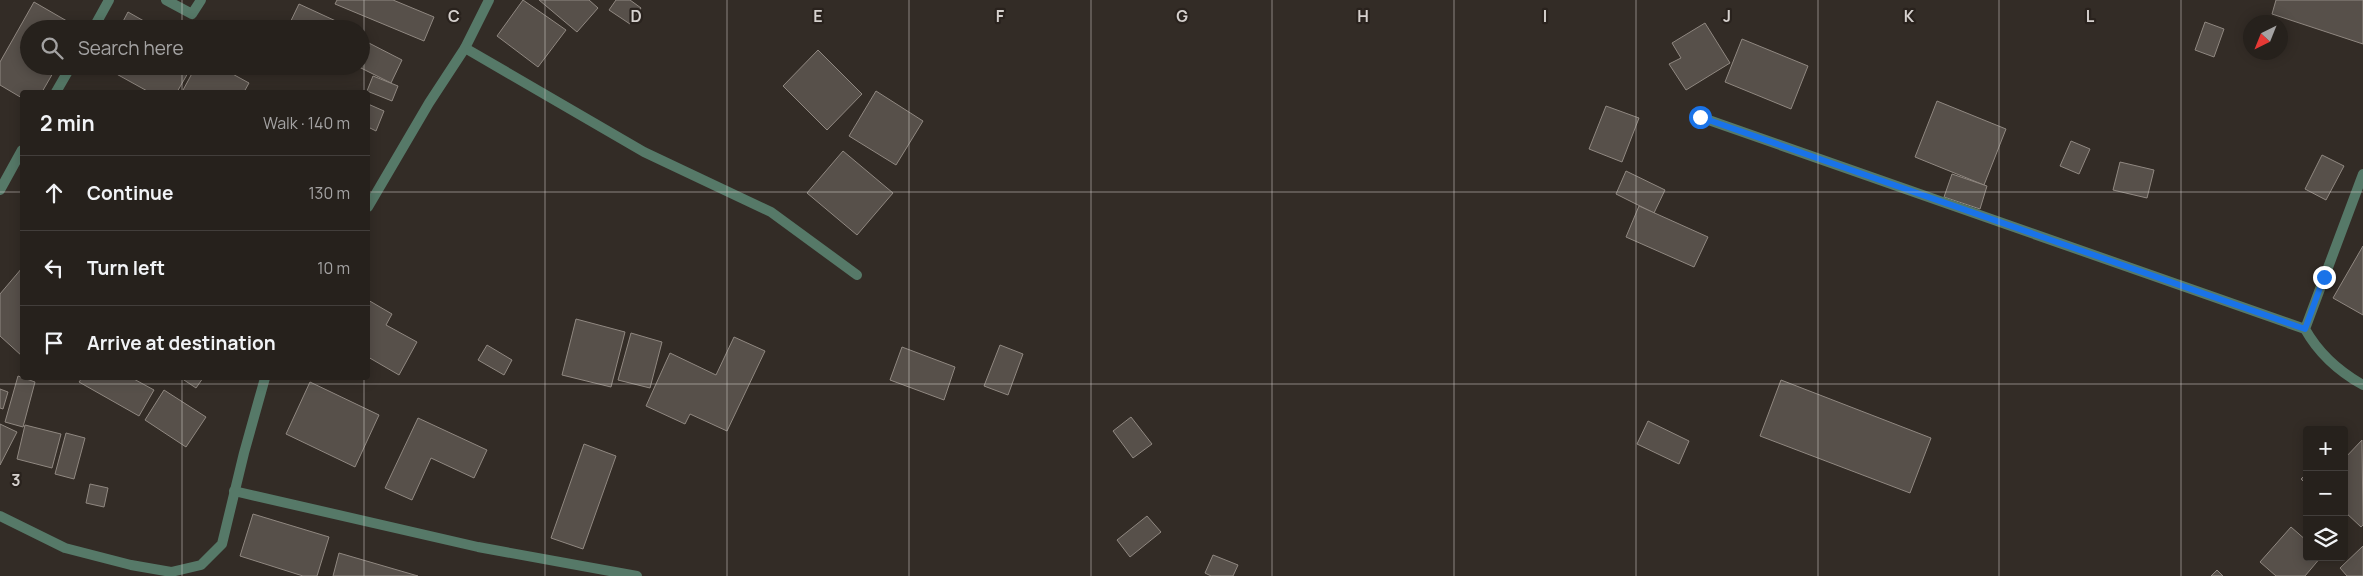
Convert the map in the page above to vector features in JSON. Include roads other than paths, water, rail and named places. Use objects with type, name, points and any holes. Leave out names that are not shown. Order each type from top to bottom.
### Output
[{"type":"street","points":[[98,20],[109,0]]},
{"type":"street","points":[[166,0],[192,14],[202,0]]},
{"type":"street","points":[[370,204],[429,103],[465,48],[489,0]]},
{"type":"street","points":[[465,48],[644,152],[771,212],[857,275]]},
{"type":"street","points":[[57,90],[66,75]]},
{"type":"street","points":[[1700,117],[2305,329],[2315,347],[2342,373],[2363,385]]},
{"type":"street","points":[[0,190],[20,154]]},
{"type":"street","points":[[2305,329],[2363,174]]},
{"type":"street","points":[[0,516],[65,548],[171,572],[201,565],[222,544],[234,491],[264,380]]},
{"type":"street","points":[[234,491],[478,547],[637,576]]}]
